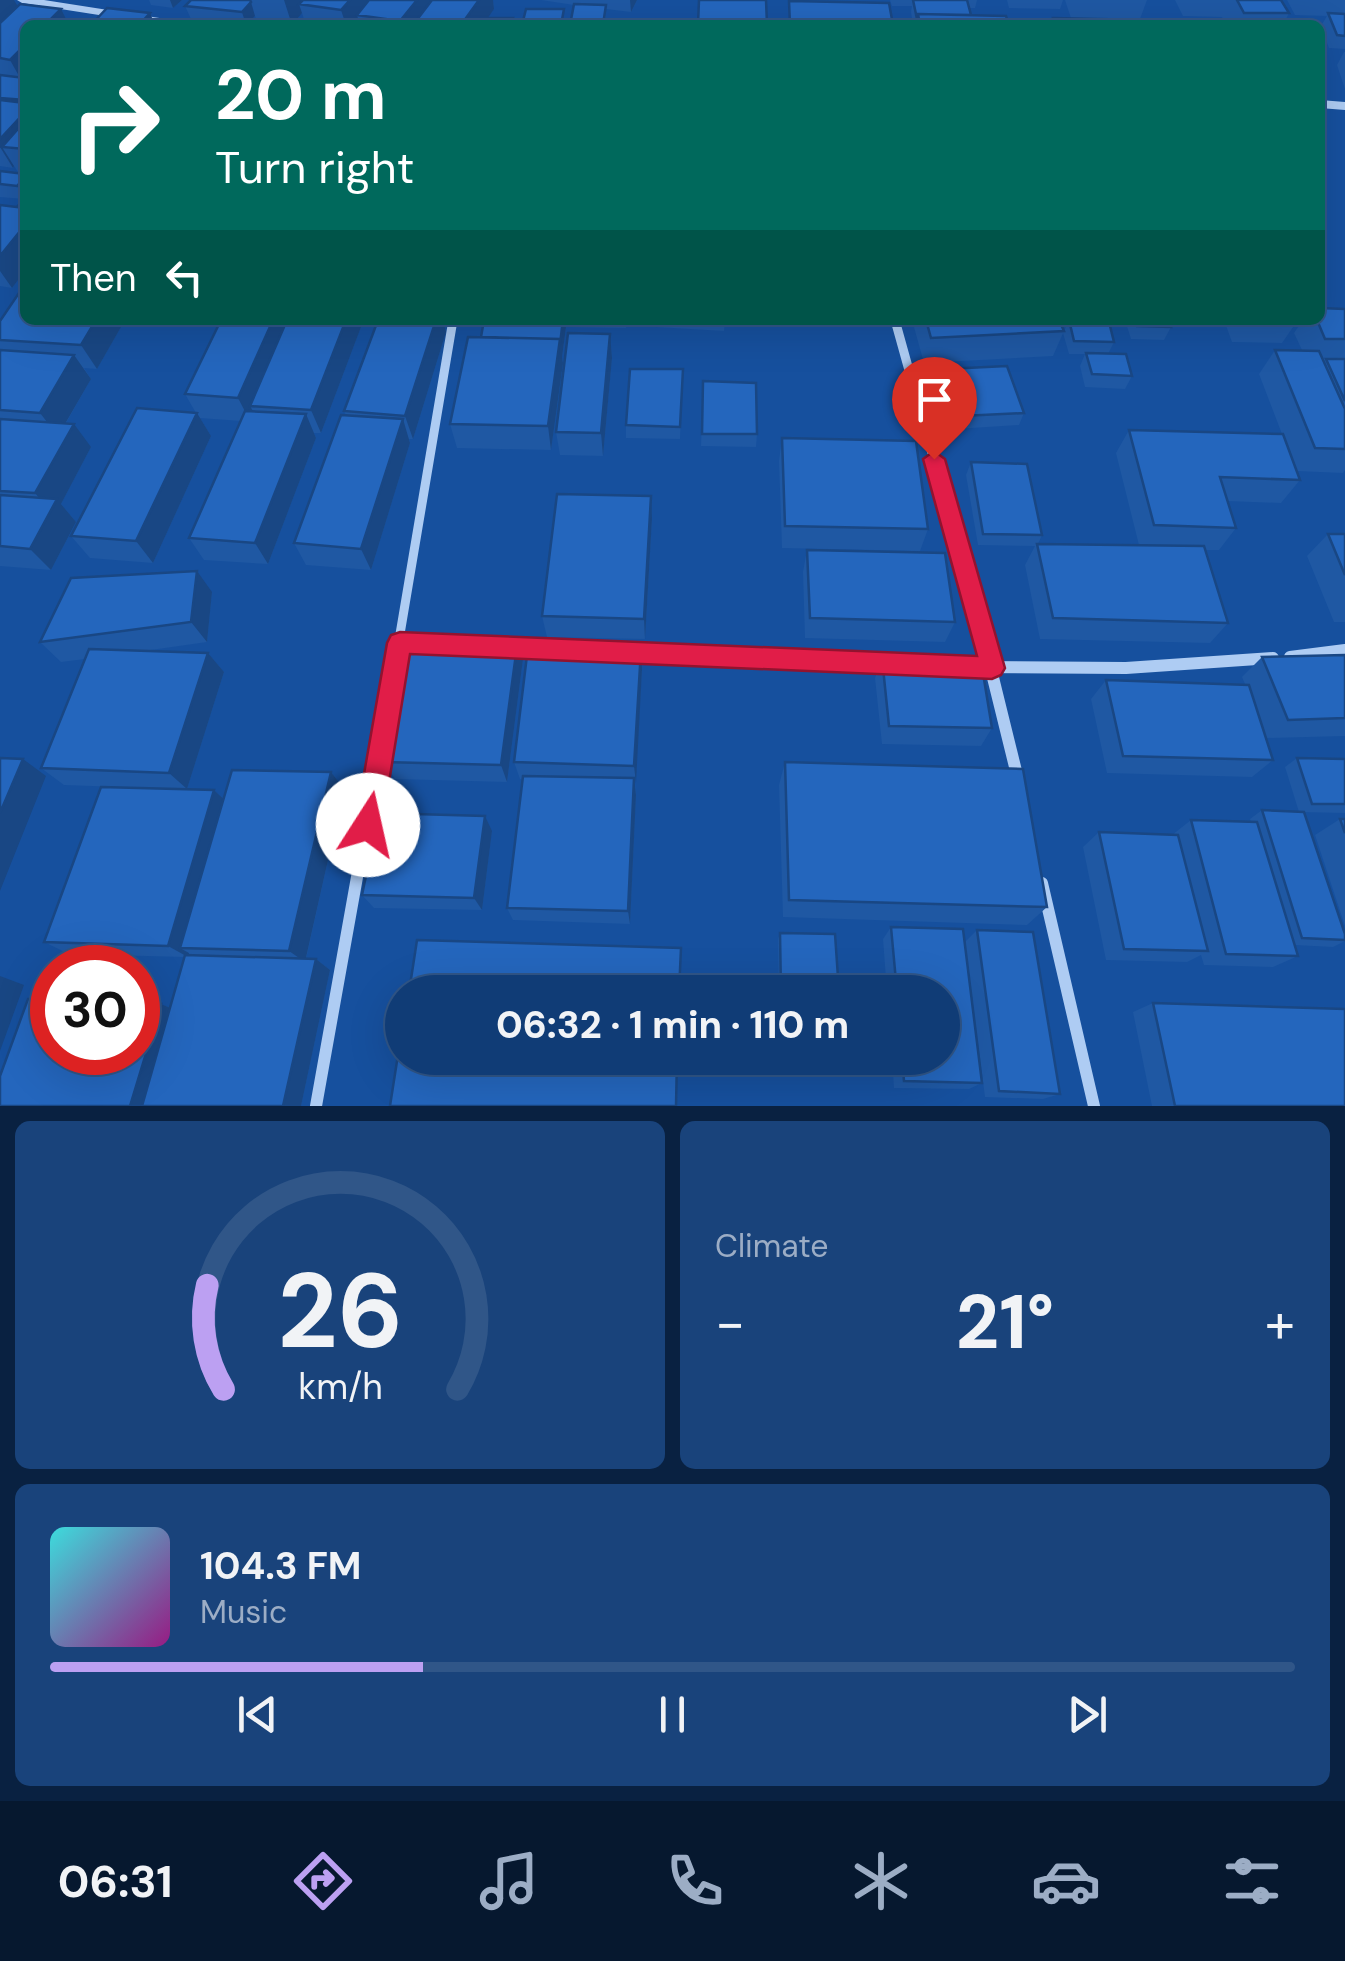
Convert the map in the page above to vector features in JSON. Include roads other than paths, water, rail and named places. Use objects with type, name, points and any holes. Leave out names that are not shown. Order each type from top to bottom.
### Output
[{"type":"street","points":[[22,0],[152,20]]},
{"type":"street","points":[[316,1106],[453,325]]},
{"type":"street","points":[[896,325],[992,668],[1023,801]]},
{"type":"street","points":[[400,643],[419,644]]},
{"type":"street","points":[[953,666],[1126,668],[1345,650]]},
{"type":"street","points":[[617,652],[913,664]]},
{"type":"street","points":[[1041,877],[1094,1106]]}]
